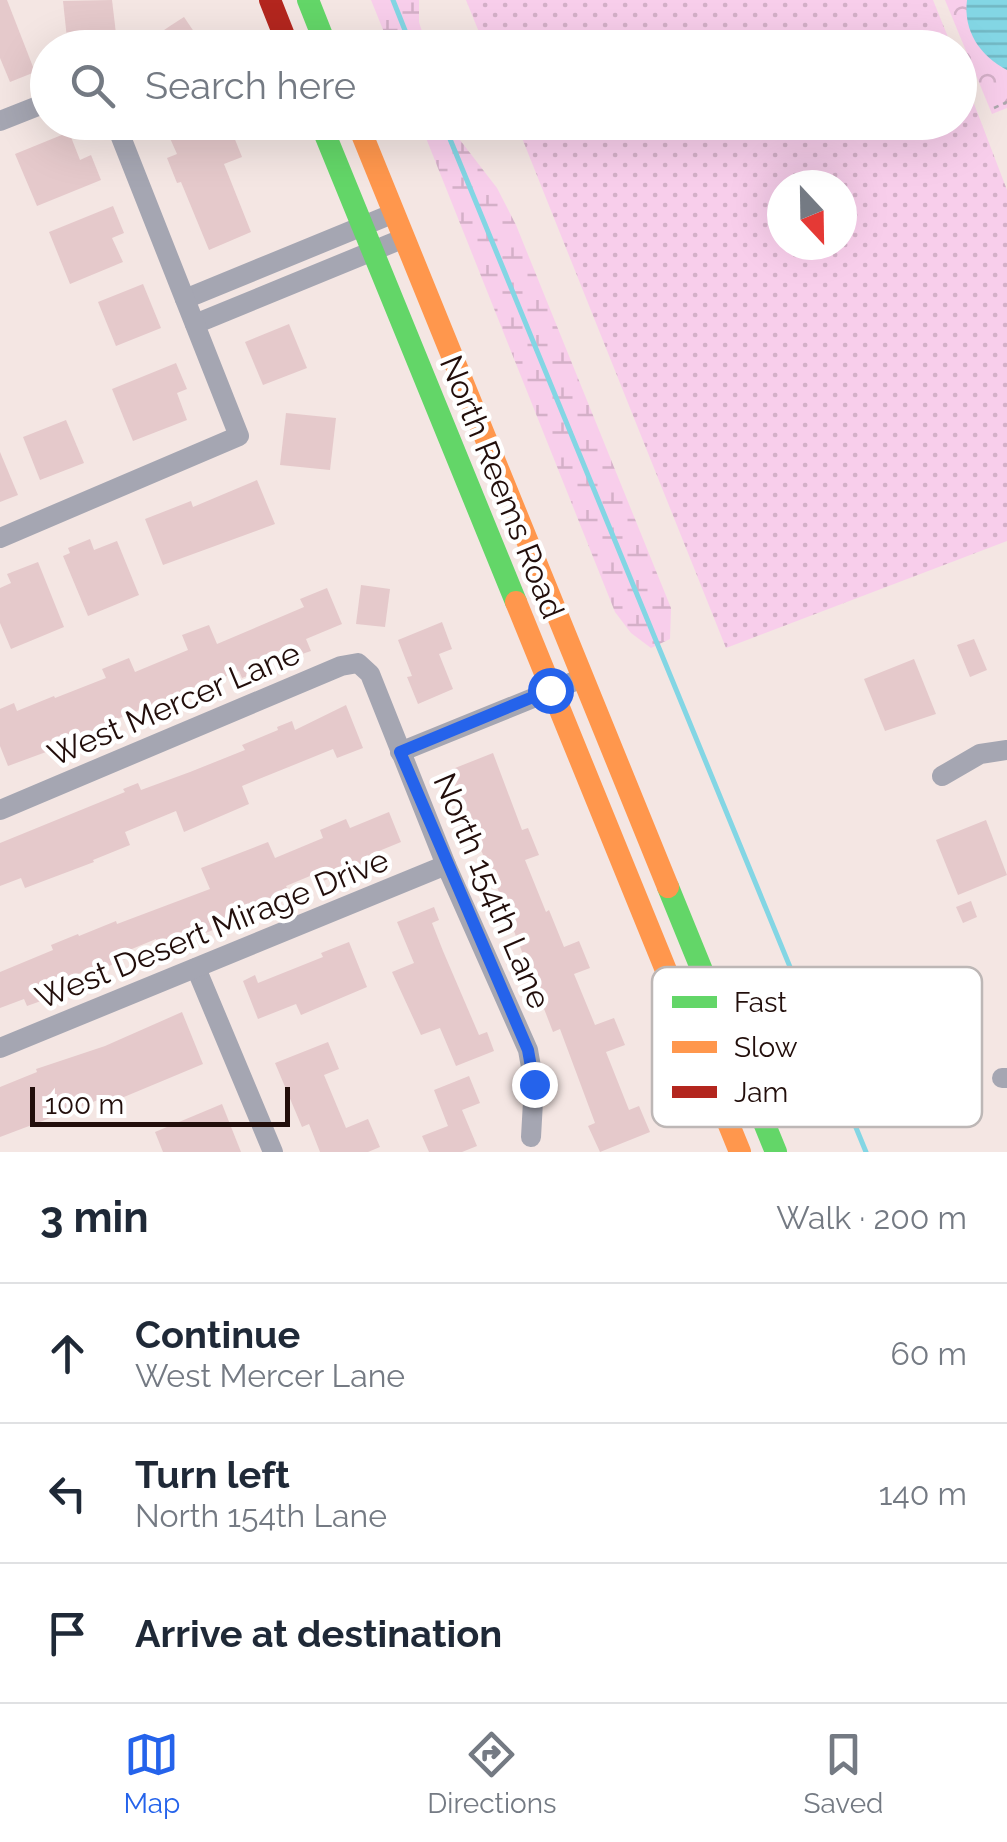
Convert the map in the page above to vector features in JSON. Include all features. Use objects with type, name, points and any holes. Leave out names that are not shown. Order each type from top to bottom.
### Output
[{"type":"main road","points":[[270,0],[282,30]]},
{"type":"main road","points":[[308,0],[320,30]]},
{"type":"main road","name":"North Reems Road","points":[[327,140],[664,967]]},
{"type":"main road","name":"North Reems Road","points":[[364,140],[700,967]]},
{"type":"main road","name":"North Reems Road","points":[[730,1127],[740,1152]]},
{"type":"main road","name":"North Reems Road","points":[[766,1127],[776,1152]]},
{"type":"street","points":[[0,121],[30,109]]},
{"type":"street","points":[[0,538],[239,436],[122,140]]},
{"type":"street","points":[[186,299],[392,214]]},
{"type":"street","points":[[195,324],[402,239]]},
{"type":"street","points":[[275,262],[286,287]]},
{"type":"street","name":"West Mercer Lane","points":[[0,810],[342,666],[358,663],[370,674]]},
{"type":"street","name":"North 154th Lane","points":[[370,674],[446,865],[528,1050],[534,1084],[531,1137]]},
{"type":"street","points":[[400,752],[580,678]]},
{"type":"street","points":[[942,776],[980,754],[1007,750]]},
{"type":"street","name":"West Desert Mirage Drive","points":[[0,1048],[446,865]]},
{"type":"street","points":[[196,968],[273,1152]]},
{"type":"path","points":[[994,108],[1007,102]]},
{"type":"green space","points":[[371,0],[419,0],[422,30],[383,30]]},
{"type":"green space","points":[[466,0],[933,0],[945,30],[478,30]]},
{"type":"green space","points":[[945,0],[1007,0],[1007,108],[992,114],[977,78],[977,30],[957,30]]},
{"type":"green space","points":[[977,111],[1007,190],[1007,541],[726,648],[523,140],[977,140]]},
{"type":"green space","points":[[427,140],[460,140],[497,188],[516,225],[671,608],[670,639],[651,648],[631,633],[615,612]]},
{"type":"water","points":[[967,0],[1007,0],[1007,70],[981,50],[977,30],[970,30]]},
{"type":"building","points":[[0,0],[7,0],[30,59],[30,74],[10,82],[0,58]]},
{"type":"building","points":[[112,0],[116,30],[66,30],[63,1]]},
{"type":"building","points":[[184,17],[193,30],[164,30]]},
{"type":"building","points":[[49,140],[72,140],[80,160],[91,155],[101,180],[37,206],[15,154]]},
{"type":"building","points":[[171,140],[235,140],[242,157],[224,164],[251,232],[209,250],[167,158],[177,154]]},
{"type":"building","points":[[113,206],[124,233],[112,238],[123,262],[70,284],[49,232]]},
{"type":"building","points":[[143,284],[161,328],[116,346],[98,302]]},
{"type":"building","points":[[289,324],[307,368],[263,385],[245,342]]},
{"type":"building","points":[[176,363],[187,389],[177,393],[187,420],[133,441],[112,389]]},
{"type":"building","points":[[286,413],[336,418],[330,470],[280,465]]},
{"type":"building","points":[[66,420],[84,463],[40,480],[23,437]]},
{"type":"building","points":[[0,452],[18,495],[0,502]]},
{"type":"building","points":[[257,480],[275,524],[163,565],[145,519],[191,501],[193,507]]},
{"type":"building","points":[[90,539],[94,550],[117,541],[139,595],[88,616],[63,556],[70,553],[68,548]]},
{"type":"building","points":[[38,562],[64,627],[11,649],[0,623],[0,588],[11,583],[7,574]]},
{"type":"building","points":[[361,585],[390,589],[385,627],[356,624]]},
{"type":"building","points":[[327,588],[342,624],[306,639],[311,651],[296,656],[292,645],[251,662],[255,673],[242,678],[239,671],[112,721],[114,727],[8,766],[0,746],[0,709],[14,703],[17,711],[106,678],[102,669],[129,658],[135,672],[188,650],[182,635],[209,625],[217,644],[304,607],[300,599]]},
{"type":"building","points":[[442,622],[452,649],[439,654],[453,689],[418,704],[398,640]]},
{"type":"building","points":[[974,639],[987,670],[970,677],[957,645]]},
{"type":"building","points":[[914,659],[936,714],[885,731],[864,679]]},
{"type":"building","points":[[346,705],[363,748],[337,758],[333,749],[242,786],[249,804],[184,832],[176,811],[125,832],[130,845],[94,862],[25,888],[21,878],[0,886],[0,843],[125,792],[123,789],[138,783],[141,790],[245,750],[242,745],[292,721],[295,730]]},
{"type":"building","points":[[493,753],[522,830],[528,828],[539,855],[525,860],[546,912],[549,910],[564,947],[579,941],[590,968],[574,974],[595,1025],[614,1018],[625,1045],[606,1052],[629,1110],[639,1106],[650,1132],[600,1152],[588,1126],[595,1123],[560,1029],[553,1032],[492,874],[445,772]]},
{"type":"building","points":[[389,812],[401,842],[362,858],[364,863],[314,885],[310,876],[286,886],[289,892],[211,924],[213,930],[161,951],[156,939],[127,951],[130,957],[37,990],[41,1001],[27,1006],[24,999],[0,1008],[0,972],[53,950],[51,945],[78,934],[116,921],[117,924],[210,889],[201,868],[268,842],[275,858],[323,838],[320,830],[346,819],[350,828]]},
{"type":"building","points":[[986,820],[1007,875],[958,895],[936,840]]},
{"type":"building","points":[[971,901],[977,917],[963,923],[956,907]]},
{"type":"building","points":[[434,907],[439,920],[432,923],[443,951],[479,1035],[487,1032],[494,1051],[456,1066],[440,1028],[421,1035],[392,972],[414,963],[397,922]]},
{"type":"building","points":[[349,942],[367,987],[301,1015],[296,1004],[258,1019],[243,981],[255,975],[258,983]]},
{"type":"building","points":[[182,1012],[203,1064],[100,1107],[98,1100],[0,1137],[0,1087]]},
{"type":"building","points":[[328,1042],[339,1069],[324,1075],[346,1128],[368,1119],[380,1147],[368,1152],[320,1152],[309,1124],[302,1127],[275,1063]]},
{"type":"building","points":[[469,1076],[480,1103],[462,1110],[477,1146],[462,1152],[429,1152],[422,1136],[448,1126],[434,1090]]},
{"type":"building","points":[[222,1104],[241,1152],[163,1152],[155,1132]]},
{"type":"waterway","points":[[393,0],[405,30]]},
{"type":"waterway","points":[[450,140],[790,967]]},
{"type":"waterway","points":[[856,1127],[866,1152]]},
{"type":"traffic: fast","points":[[308,0],[320,30]]},
{"type":"traffic: fast","points":[[327,140],[516,602]]},
{"type":"traffic: fast","points":[[668,887],[701,967]]},
{"type":"traffic: fast","points":[[766,1127],[776,1152]]},
{"type":"traffic: slow","points":[[364,140],[668,887]]},
{"type":"traffic: slow","points":[[516,602],[665,967]]},
{"type":"traffic: slow","points":[[730,1127],[740,1152]]},
{"type":"traffic: jam","points":[[270,0],[282,30]]},
{"type":"route","points":[[534,1084],[528,1050],[400,752],[550,690]]}]
